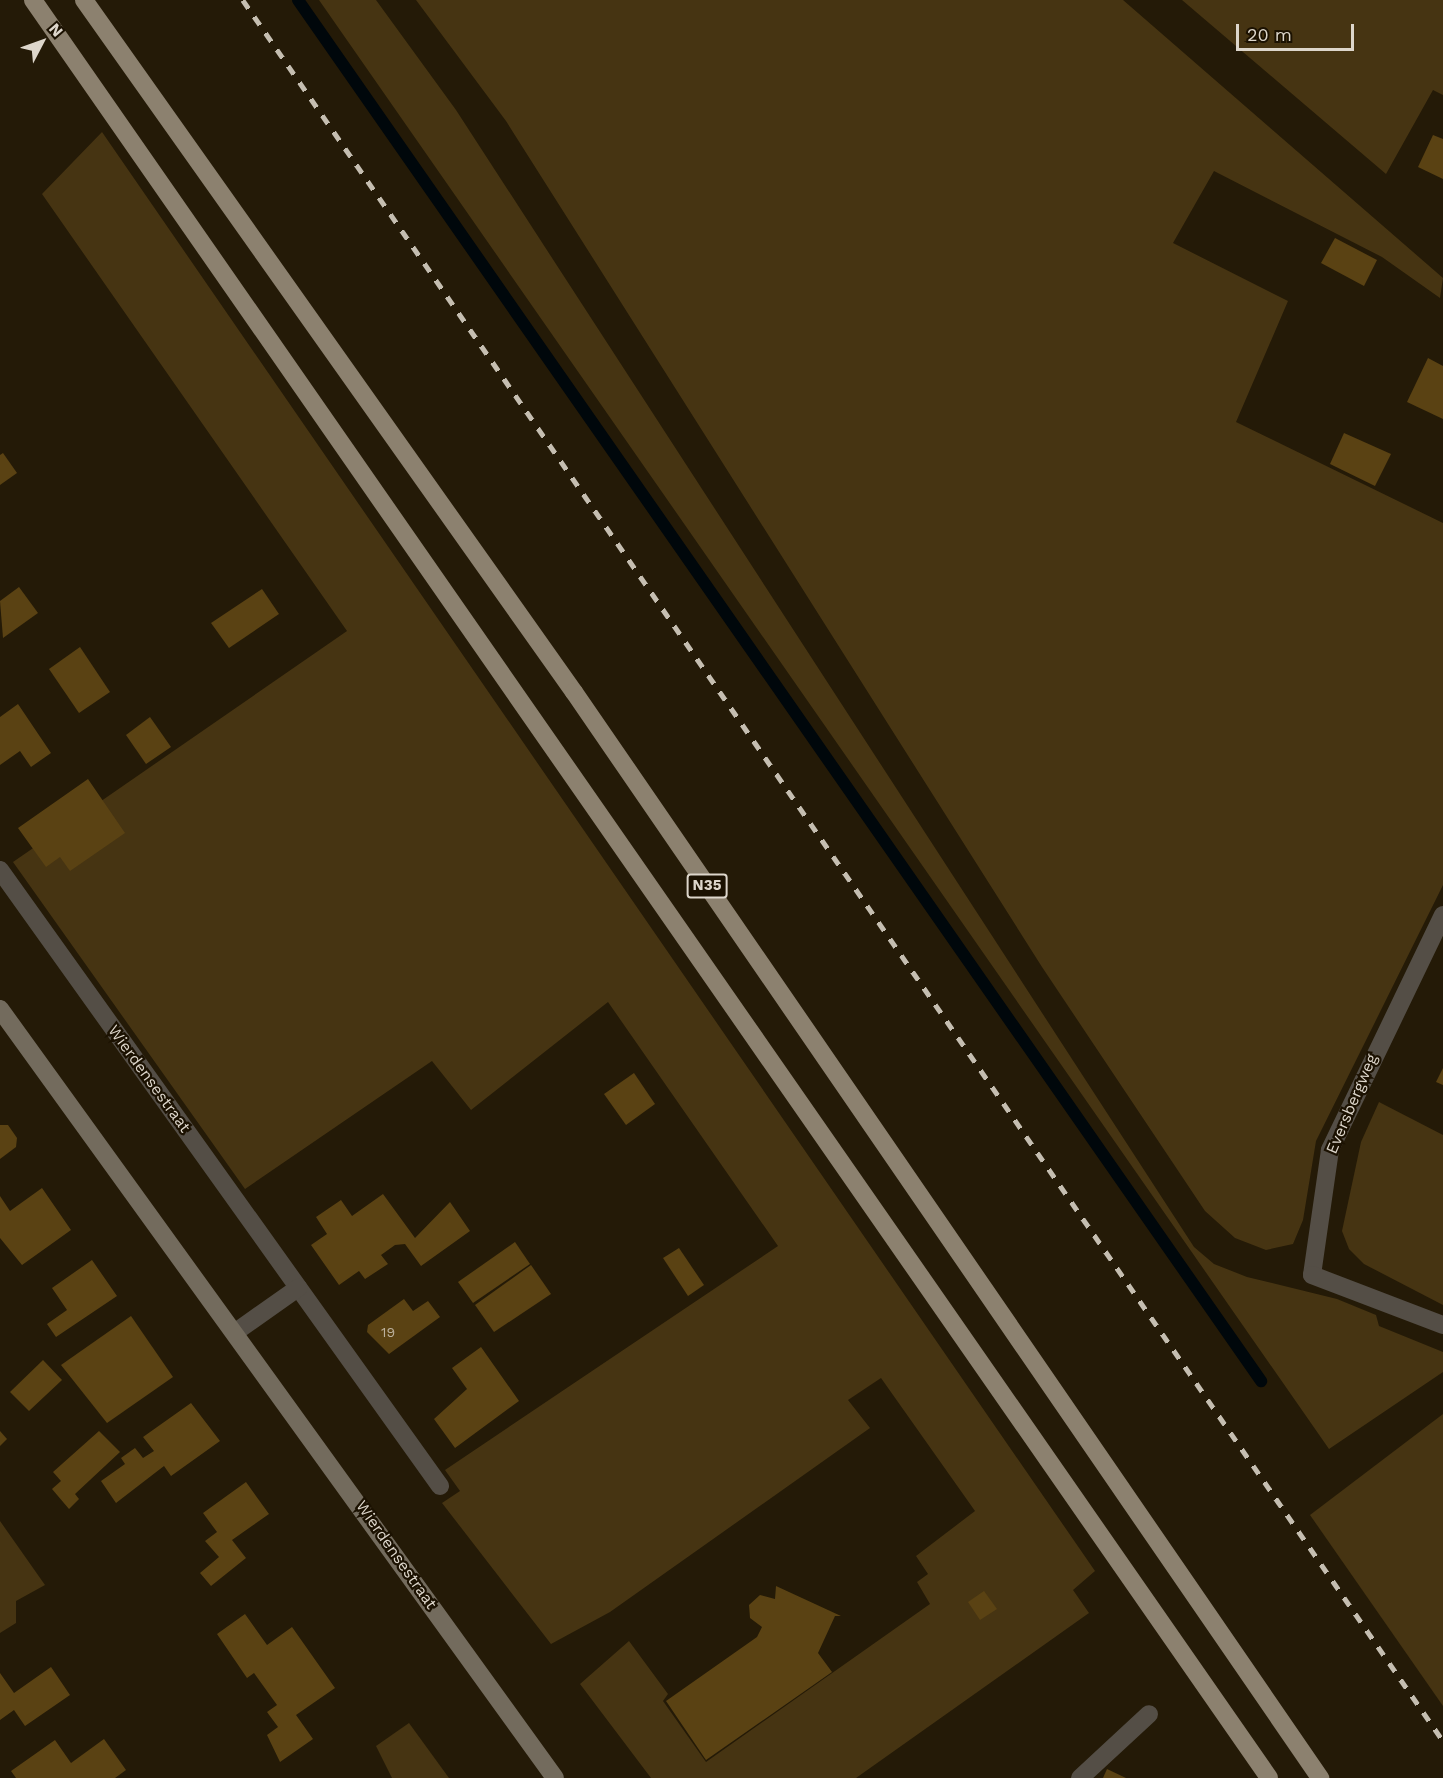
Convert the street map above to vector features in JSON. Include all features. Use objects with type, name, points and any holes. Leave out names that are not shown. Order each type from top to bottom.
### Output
[{"type":"main road","name":"N35","points":[[33,0],[1269,1778]]},
{"type":"main road","name":"N35","points":[[84,0],[574,692],[1320,1778]]},
{"type":"street","name":"Wierdensestraat","points":[[0,870],[440,1486]]},
{"type":"street","name":"Eversbergweg","points":[[1443,915],[1330,1150],[1312,1275],[1443,1324]]},
{"type":"street","name":"Wierdensestraat","points":[[0,1009],[237,1331],[555,1778]]},
{"type":"street","points":[[237,1331],[298,1288]]},
{"type":"street","points":[[1080,1778],[1149,1714]]},
{"type":"shaded area","points":[[319,0],[376,0],[456,110],[1194,1247],[1214,1264],[1247,1277],[1337,1299],[1376,1315],[1379,1326],[1443,1352],[1443,1372],[1329,1449]]},
{"type":"shaded area","points":[[416,0],[1123,0],[1443,278],[1440,298],[1382,257],[1214,171],[1173,243],[1288,301],[1236,422],[1443,523],[1443,885],[1316,1141],[1303,1220],[1293,1244],[1266,1250],[1235,1238],[1205,1211],[1042,967],[506,121]]},
{"type":"shaded area","points":[[1182,0],[1443,0],[1443,95],[1433,90],[1386,174]]},
{"type":"shaded area","points":[[102,132],[1095,1571],[1073,1590],[1089,1613],[856,1778],[651,1778],[580,1684],[629,1641],[668,1694],[663,1701],[706,1762],[930,1604],[917,1582],[928,1574],[916,1556],[975,1511],[881,1378],[848,1400],[870,1428],[610,1612],[551,1644],[442,1503],[460,1491],[445,1470],[778,1246],[608,1002],[471,1110],[432,1061],[245,1189],[13,862],[347,631],[42,194]]},
{"type":"shaded area","points":[[1379,1102],[1443,1135],[1443,1305],[1364,1264],[1349,1249],[1342,1231],[1361,1142]]},
{"type":"shaded area","points":[[1443,1414],[1443,1706],[1310,1515]]},
{"type":"shaded area","points":[[0,1521],[45,1585],[16,1601],[16,1623],[0,1633]]},
{"type":"shaded area","points":[[409,1723],[449,1778],[392,1778],[376,1746]]},
{"type":"building","points":[[1433,135],[1443,139],[1443,179],[1418,167]]},
{"type":"building","points":[[1335,238],[1377,260],[1364,286],[1321,263]]},
{"type":"building","points":[[1428,358],[1443,366],[1443,419],[1407,402]]},
{"type":"building","points":[[1344,433],[1391,454],[1375,486],[1330,464]]},
{"type":"building","points":[[3,453],[17,473],[0,485],[0,455]]},
{"type":"building","points":[[19,587],[38,613],[3,638],[0,601]]},
{"type":"building","points":[[262,589],[279,614],[229,648],[211,623]]},
{"type":"building","points":[[80,647],[110,692],[79,713],[49,669]]},
{"type":"building","points":[[18,704],[51,753],[31,767],[20,751],[0,765],[0,717]]},
{"type":"building","points":[[150,717],[171,747],[146,764],[126,735]]},
{"type":"building","points":[[88,779],[125,833],[70,871],[60,857],[46,867],[18,828]]},
{"type":"building","points":[[1443,1068],[1443,1085],[1436,1082]]},
{"type":"building","points":[[634,1073],[655,1104],[626,1125],[604,1094]]},
{"type":"building","points":[[0,1125],[8,1125],[17,1138],[16,1147],[0,1159]]},
{"type":"building","points":[[42,1188],[71,1230],[22,1265],[0,1238],[0,1196],[10,1211]]},
{"type":"building","points":[[383,1194],[415,1238],[450,1202],[470,1231],[421,1266],[405,1244],[395,1245],[381,1255],[388,1264],[365,1279],[359,1271],[339,1285],[311,1245],[327,1234],[316,1217],[341,1200],[352,1216]]},
{"type":"building","points":[[515,1242],[530,1264],[473,1303],[458,1282]]},
{"type":"building","points":[[679,1248],[704,1285],[688,1296],[663,1258]]},
{"type":"building","points":[[92,1260],[117,1296],[56,1337],[47,1324],[67,1310],[52,1288]]},
{"type":"building","points":[[531,1265],[551,1294],[494,1332],[475,1305]]},
{"type":"building","points":[[404,1299],[413,1311],[428,1301],[440,1317],[389,1354],[367,1332],[368,1325]]},
{"type":"building","points":[[131,1316],[173,1377],[107,1423],[61,1365]]},
{"type":"building","points":[[481,1347],[519,1401],[455,1448],[434,1419],[467,1389],[452,1368]]},
{"type":"building","points":[[43,1360],[62,1380],[29,1411],[10,1392]]},
{"type":"building","points":[[191,1403],[220,1441],[171,1476],[164,1466],[116,1503],[101,1481],[125,1464],[121,1458],[135,1448],[143,1458],[154,1451],[143,1437]]},
{"type":"building","points":[[0,1431],[7,1439],[0,1446]]},
{"type":"building","points":[[99,1431],[120,1452],[75,1494],[79,1499],[69,1509],[52,1489],[61,1481],[53,1472]]},
{"type":"building","points":[[246,1482],[269,1514],[232,1540],[246,1558],[211,1586],[200,1573],[219,1557],[205,1541],[217,1532],[203,1513]]},
{"type":"building","points":[[776,1586],[841,1616],[835,1616],[818,1653],[832,1672],[706,1760],[666,1701],[757,1637],[762,1627],[750,1618],[749,1605],[760,1595],[775,1599]]},
{"type":"building","points":[[984,1591],[997,1609],[980,1620],[968,1602]]},
{"type":"building","points":[[245,1614],[267,1645],[292,1627],[335,1688],[296,1715],[313,1739],[280,1762],[267,1735],[278,1727],[267,1712],[277,1705],[254,1673],[247,1678],[217,1634]]},
{"type":"building","points":[[51,1667],[70,1695],[25,1726],[14,1710],[0,1720],[0,1673],[14,1693]]},
{"type":"building","points":[[104,1739],[126,1770],[115,1778],[16,1778],[11,1771],[55,1740],[71,1763]]},
{"type":"building","points":[[1107,1769],[1126,1778],[1103,1778]]},
{"type":"waterway","points":[[298,0],[1261,1381]]},
{"type":"railway","points":[[243,0],[1443,1741]]}]
